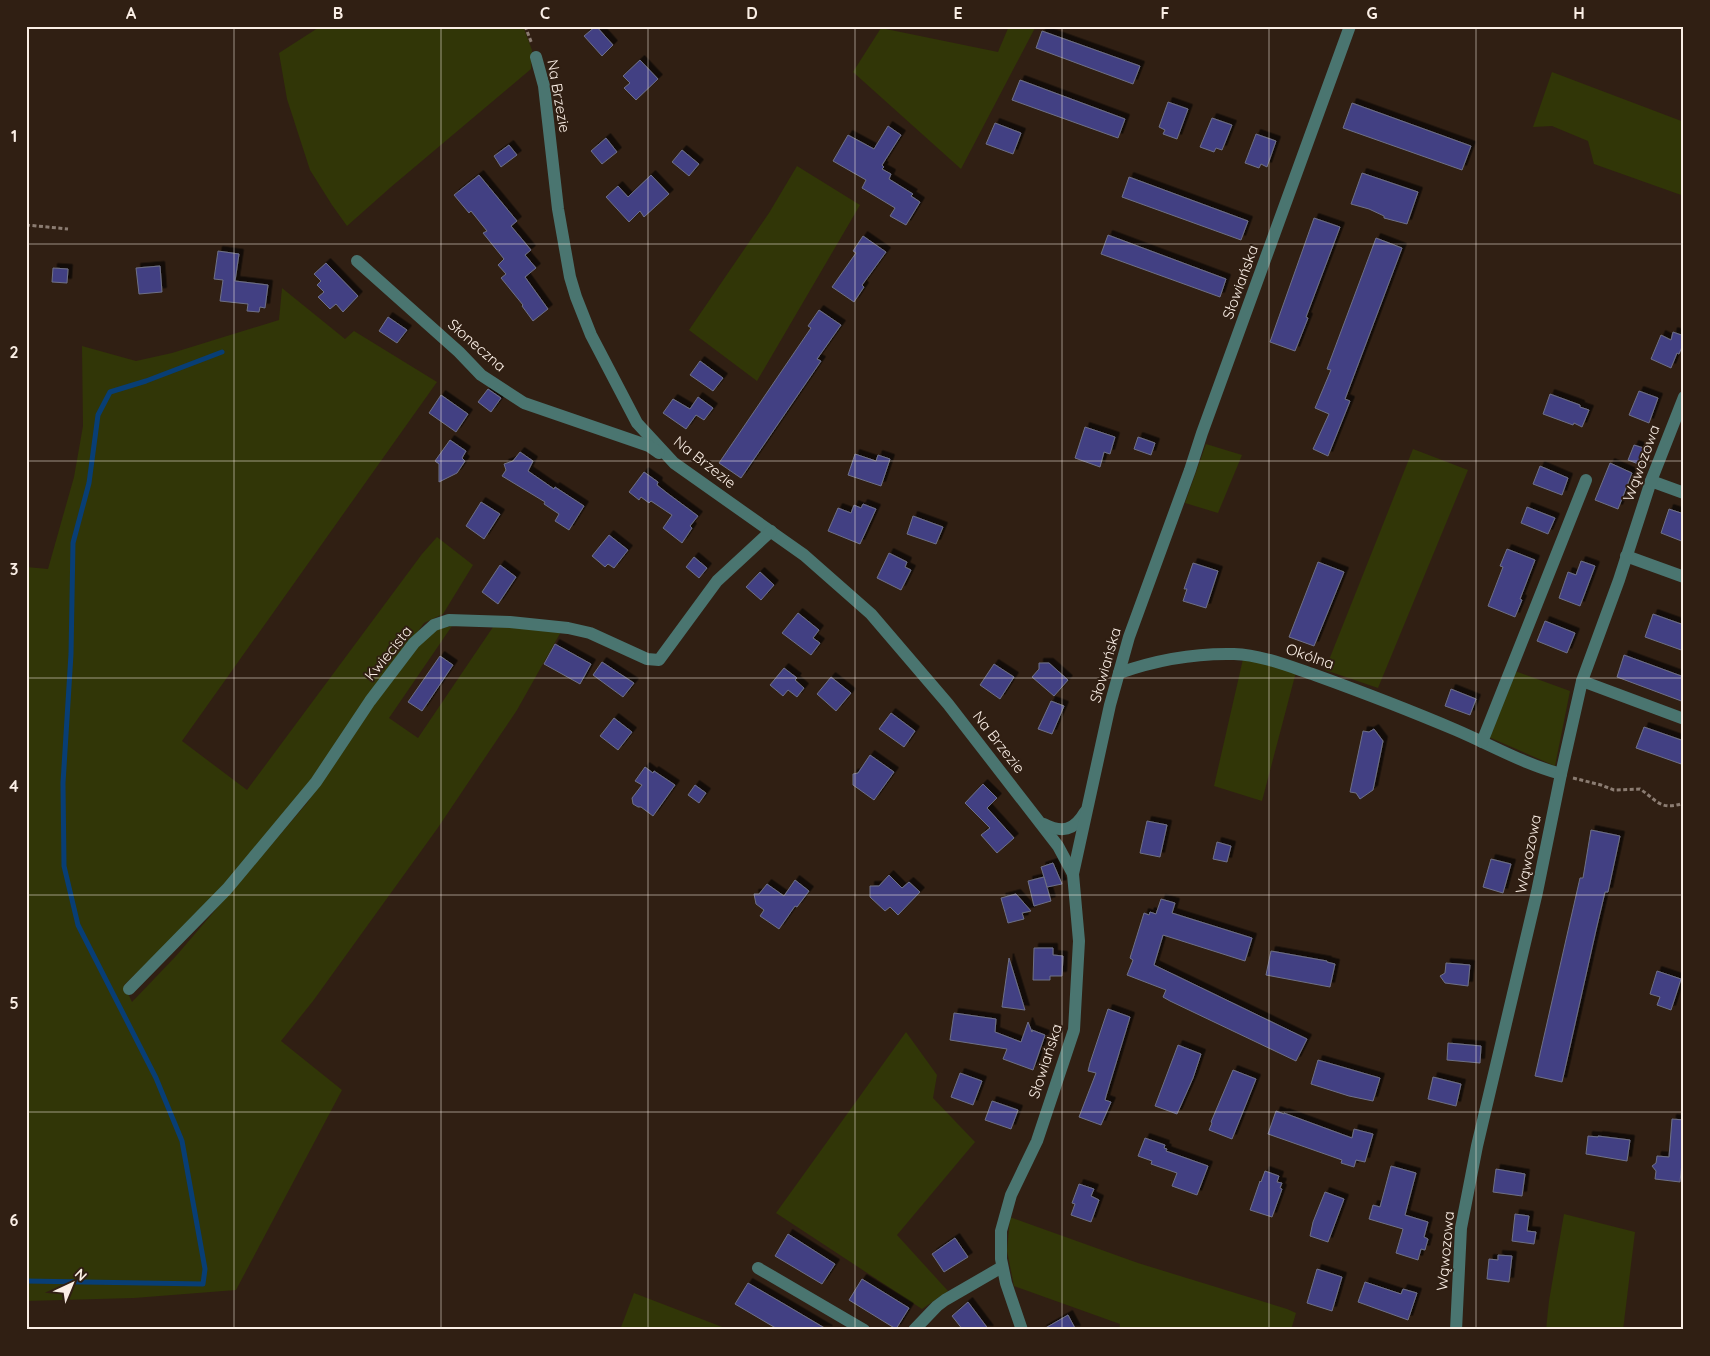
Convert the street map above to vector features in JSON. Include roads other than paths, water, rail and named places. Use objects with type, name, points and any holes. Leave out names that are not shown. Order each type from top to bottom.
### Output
[{"type":"street","name":"Słowiańska","points":[[1022,1330],[1000,1259],[1001,1231],[1011,1195],[1037,1141],[1074,1030],[1079,941],[1072,874],[1110,705],[1130,637],[1202,433],[1350,26]]},
{"type":"street","name":"Na Brzezie","points":[[536,57],[544,86],[558,209],[569,272],[576,298],[590,335],[636,423],[674,463],[804,554],[871,614],[948,704],[1041,823],[1058,846],[1072,874]]},
{"type":"street","name":"Słoneczna","points":[[357,261],[459,352],[481,375],[524,403],[648,446],[674,463]]},
{"type":"street","name":"Wąwozowa","points":[[1456,1330],[1461,1228],[1483,1120],[1537,892],[1582,681],[1651,481],[1684,397]]},
{"type":"street","points":[[1482,742],[1586,480]]},
{"type":"street","points":[[1651,481],[1684,493]]},
{"type":"street","name":"Kwiecista","points":[[129,989],[227,890],[316,782],[370,701],[414,643],[434,625],[449,620],[510,622],[568,628],[590,633],[646,659],[659,660],[717,582],[771,531]]},
{"type":"street","points":[[1626,556],[1684,577]]},
{"type":"street","name":"Okólna","points":[[1119,673],[1150,663],[1185,656],[1235,654],[1262,657],[1358,690],[1544,769],[1561,774]]},
{"type":"street","points":[[1582,681],[1684,719]]},
{"type":"street","points":[[1041,823],[1056,830],[1069,828],[1080,821],[1087,809]]},
{"type":"street","points":[[914,1330],[945,1300],[1002,1267]]},
{"type":"street","points":[[758,1268],[864,1330]]},
{"type":"waterway","points":[[26,1281],[203,1284],[205,1269],[182,1141],[156,1078],[78,925],[64,866],[63,783],[71,654],[73,543],[89,483],[98,415],[110,392],[146,381],[222,352]]}]
